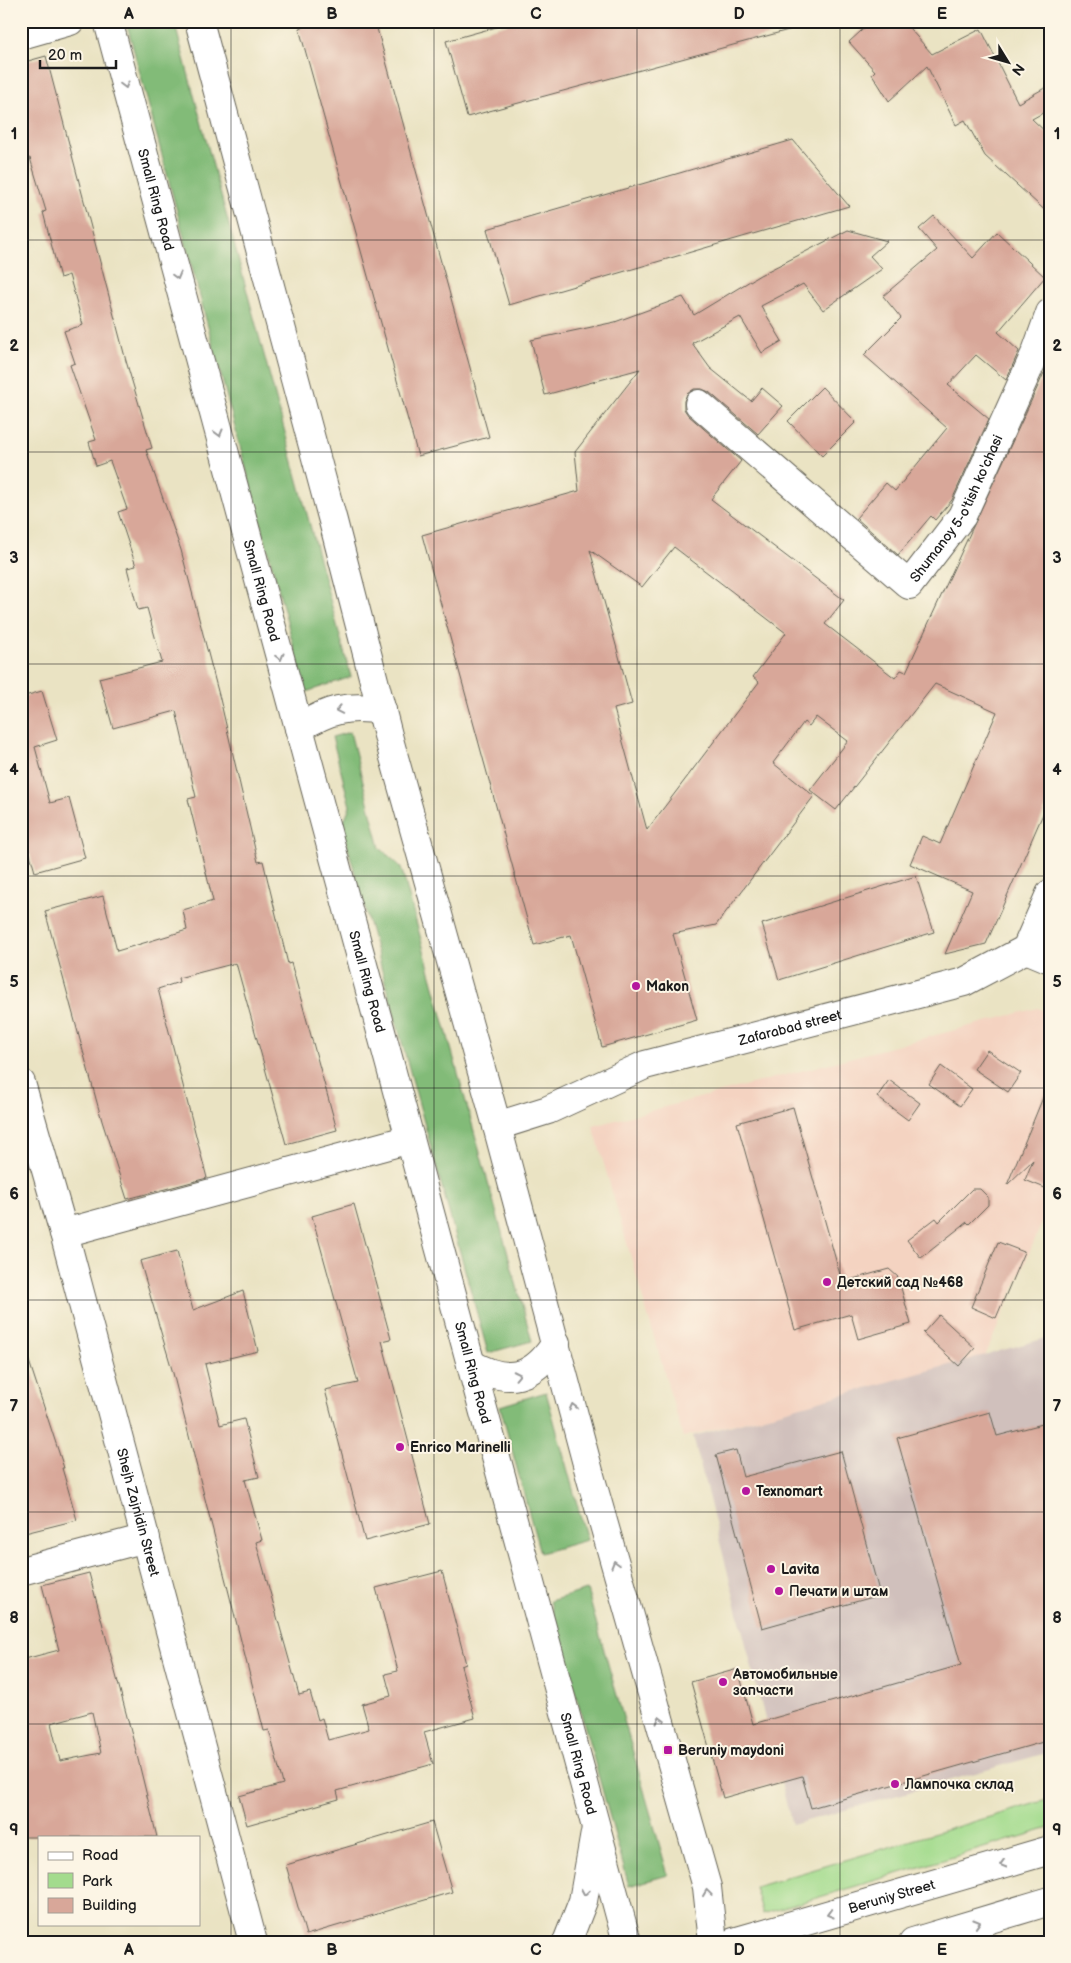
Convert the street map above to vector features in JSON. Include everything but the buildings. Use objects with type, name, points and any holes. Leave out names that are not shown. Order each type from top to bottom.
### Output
[{"type":"main road","points":[[21,35],[70,21]]},
{"type":"main road","name":"Small Ring Road","points":[[108,21],[627,1942]]},
{"type":"main road","points":[[199,21],[382,710],[556,1343],[591,1479],[707,1887],[713,1942]]},
{"type":"main road","name":"Shumanoy 5-o'tish ko'chasi","points":[[699,404],[909,585],[962,516],[1036,352],[1050,313]]},
{"type":"main road","points":[[299,728],[319,715],[334,710],[357,706],[382,710]]},
{"type":"main road","name":"Zafarabad street","points":[[497,1126],[548,1110],[646,1065],[964,982],[1038,954],[1050,894]]},
{"type":"main road","name":"Shejh Zajnidin Street","points":[[21,1083],[64,1232],[253,1942]]},
{"type":"main road","points":[[64,1232],[410,1139]]},
{"type":"main road","points":[[472,1364],[496,1375],[520,1376],[542,1362],[556,1343]]},
{"type":"main road","points":[[21,1571],[146,1538]]},
{"type":"main road","points":[[567,1942],[583,1901],[596,1826]]},
{"type":"main road","name":"Beruniy Street","points":[[734,1942],[1050,1850]]},
{"type":"main road","points":[[913,1942],[1050,1901]]},
{"type":"shaded area","name":"Детский сад №468","points":[[1038,1008],[1050,1014],[1050,1204],[983,1361],[683,1437],[593,1126]]},
{"type":"shaded area","points":[[1050,1337],[1050,1752],[792,1825],[693,1436]]},
{"type":"green space","points":[[126,21],[174,21],[351,677],[306,692]]},
{"type":"green space","points":[[350,732],[380,848],[401,867],[532,1341],[488,1353],[342,826],[350,806],[332,737]]},
{"type":"green space","points":[[546,1392],[587,1540],[540,1553],[500,1406]]},
{"type":"green space","points":[[587,1590],[668,1875],[629,1886],[550,1601]]},
{"type":"green space","points":[[1050,1799],[1050,1828],[763,1914],[755,1887]]},
{"type":"place","name":"Makon","points":[[636,986]]},
{"type":"place","name":"Детский сад №468","points":[[827,1282]]},
{"type":"place","name":"Enrico Marinelli","points":[[400,1447]]},
{"type":"place","name":"Texnomart","points":[[746,1491]]},
{"type":"place","name":"Lavita","points":[[771,1569]]},
{"type":"place","name":"Печати и штам","points":[[779,1591]]},
{"type":"place","name":"Автомобильные запчасти","points":[[723,1682]]},
{"type":"place","name":"Beruniy maydoni","points":[[668,1750]]},
{"type":"place","name":"Лампочка склад","points":[[895,1784]]}]
